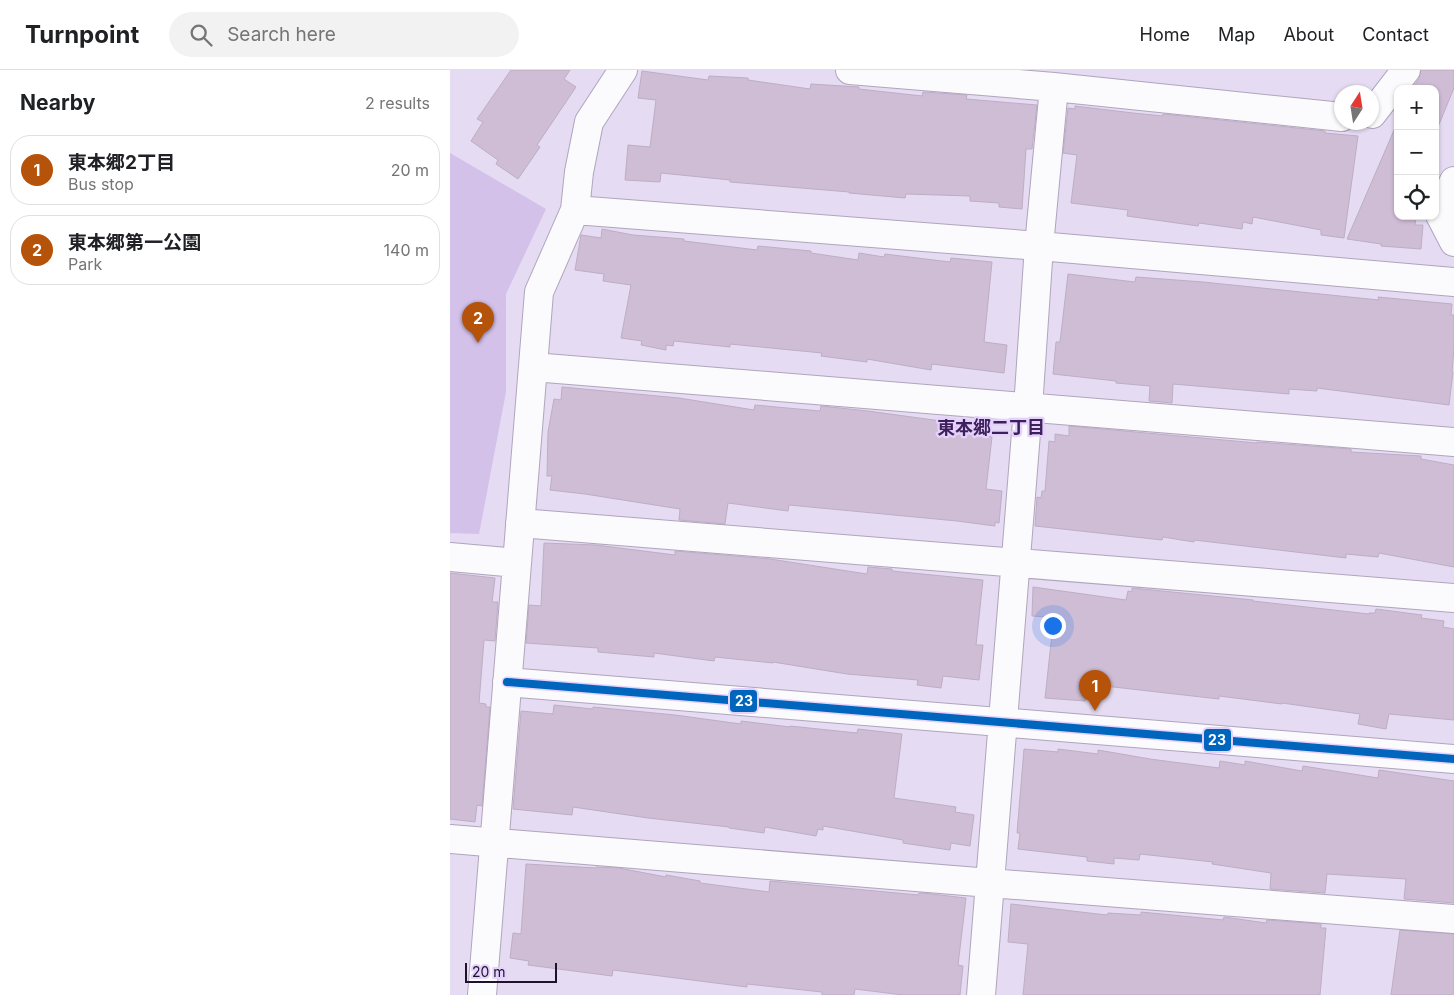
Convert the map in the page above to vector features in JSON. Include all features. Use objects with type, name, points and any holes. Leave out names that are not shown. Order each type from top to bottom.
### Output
[{"type":"street","points":[[482,995],[539,292],[575,210],[579,172],[589,122],[623,70]]},
{"type":"street","points":[[850,70],[1054,87],[1334,116]]},
{"type":"street","points":[[1379,105],[1406,70]]},
{"type":"street","points":[[981,995],[1028,408],[1039,246],[1054,87]]},
{"type":"street","points":[[1454,181],[1439,212],[1454,242]]},
{"type":"street","points":[[575,210],[1039,246],[1454,282]]},
{"type":"street","points":[[533,367],[1454,442]]},
{"type":"street","points":[[520,523],[1454,598]]},
{"type":"street","points":[[450,557],[517,563]]},
{"type":"street","points":[[507,682],[1454,759]]},
{"type":"street","points":[[450,838],[1454,919]]},
{"type":"shaded area","points":[[450,153],[546,209],[506,294],[506,392],[479,534],[450,533]]},
{"type":"building","points":[[511,70],[570,70],[564,79],[576,87],[537,145],[540,147],[518,179],[496,164],[498,160],[471,141],[483,122],[477,119]]},
{"type":"building","points":[[1421,70],[1454,70],[1454,88],[1439,124],[1439,85],[1415,85],[1419,79]]},
{"type":"building","points":[[642,71],[708,80],[709,76],[748,78],[748,80],[810,89],[811,84],[859,87],[859,89],[922,96],[923,92],[967,95],[966,99],[1037,105],[1032,149],[1026,149],[1022,209],[999,207],[999,203],[970,201],[970,196],[906,194],[905,198],[730,182],[730,180],[661,173],[660,182],[625,180],[628,145],[650,147],[656,100],[638,98]]},
{"type":"building","points":[[1075,106],[1358,136],[1344,238],[1321,235],[1321,230],[1253,217],[1252,224],[1243,222],[1242,229],[1199,223],[1198,226],[1127,216],[1128,210],[1071,203],[1077,155],[1063,153],[1068,108],[1075,109]]},
{"type":"building","points":[[1394,130],[1394,220],[1416,220],[1415,225],[1423,225],[1421,249],[1381,246],[1381,244],[1347,239]]},
{"type":"building","points":[[602,229],[633,235],[684,239],[684,241],[757,250],[758,246],[811,251],[811,253],[858,260],[859,253],[884,257],[885,254],[950,262],[951,258],[992,262],[984,342],[1007,345],[1004,373],[932,364],[931,370],[867,359],[867,362],[821,356],[822,353],[730,344],[730,347],[674,341],[673,346],[666,345],[666,350],[641,345],[642,341],[621,338],[631,285],[603,281],[604,274],[575,270],[581,235],[601,238]]},
{"type":"building","points":[[1068,274],[1135,282],[1136,277],[1379,300],[1378,297],[1452,304],[1454,348],[1449,405],[1317,388],[1317,391],[1289,389],[1289,394],[1173,384],[1172,403],[1149,401],[1150,386],[1053,374],[1056,342],[1060,342]]},
{"type":"building","points":[[562,387],[679,398],[754,410],[755,405],[820,411],[821,406],[971,423],[970,427],[986,428],[985,436],[992,437],[986,489],[1002,491],[999,523],[995,522],[995,526],[789,505],[788,511],[728,503],[725,524],[679,520],[680,509],[550,490],[552,476],[547,476],[548,432],[554,399],[561,400]]},
{"type":"building","points":[[1069,426],[1257,443],[1351,449],[1351,452],[1421,456],[1421,459],[1454,465],[1454,567],[1379,553],[1378,557],[1346,554],[1346,558],[1194,540],[1194,542],[1163,537],[1162,540],[1035,526],[1037,497],[1041,498],[1042,491],[1045,491],[1049,441],[1055,442],[1055,434],[1069,436]]},
{"type":"building","points":[[544,543],[596,545],[675,555],[675,551],[770,559],[867,574],[868,567],[983,580],[976,645],[983,645],[979,680],[943,676],[941,688],[917,685],[918,680],[847,674],[773,662],[715,657],[714,661],[654,653],[654,657],[598,652],[598,648],[526,643],[529,605],[541,606]]},
{"type":"building","points":[[450,573],[495,578],[492,602],[498,602],[495,641],[484,640],[479,703],[490,707],[482,806],[477,805],[475,822],[450,819]]},
{"type":"building","points":[[1033,587],[1126,600],[1128,591],[1132,592],[1132,588],[1369,614],[1375,613],[1376,609],[1422,615],[1421,618],[1444,621],[1443,627],[1454,629],[1454,720],[1389,714],[1386,729],[1358,724],[1360,714],[1219,696],[1219,699],[1087,684],[1085,701],[1045,698],[1053,625],[1048,625],[1048,617],[1032,616]]},
{"type":"building","points":[[554,705],[675,715],[741,724],[741,721],[857,733],[858,729],[902,734],[894,798],[956,807],[955,812],[974,815],[970,846],[951,843],[950,850],[903,843],[903,840],[823,826],[823,830],[818,829],[816,836],[765,827],[764,833],[573,807],[572,815],[513,809],[521,711],[553,714]]},
{"type":"building","points":[[1024,749],[1058,752],[1058,749],[1098,754],[1098,750],[1219,768],[1220,761],[1245,765],[1245,761],[1302,771],[1303,766],[1378,778],[1379,770],[1454,781],[1454,903],[1404,899],[1406,879],[1327,874],[1325,893],[1270,889],[1271,873],[1212,864],[1213,862],[1140,854],[1139,860],[1114,858],[1114,864],[1087,861],[1087,857],[1018,849],[1020,833],[1017,833]]},
{"type":"building","points":[[526,864],[619,868],[700,881],[700,883],[769,892],[770,881],[966,898],[958,965],[963,966],[960,995],[903,995],[855,989],[854,995],[822,995],[822,992],[747,984],[747,987],[613,970],[612,976],[528,965],[529,961],[510,958],[513,933],[521,934]]},
{"type":"building","points":[[1011,904],[1107,915],[1108,913],[1141,915],[1141,912],[1223,920],[1224,917],[1266,923],[1267,920],[1321,924],[1321,928],[1326,928],[1320,995],[1023,995],[1028,944],[1008,942]]},
{"type":"building","points":[[1400,930],[1454,934],[1454,995],[1391,995]]},
{"type":"transit line","name":"23","points":[[507,682],[1454,759]]},
{"type":"place","name":"東本郷第一公園","points":[[478,343]]},
{"type":"place","name":"東本郷2丁目","points":[[1095,711]]},
{"type":"district","name":"東本郷二丁目","points":[[991,428]]}]
